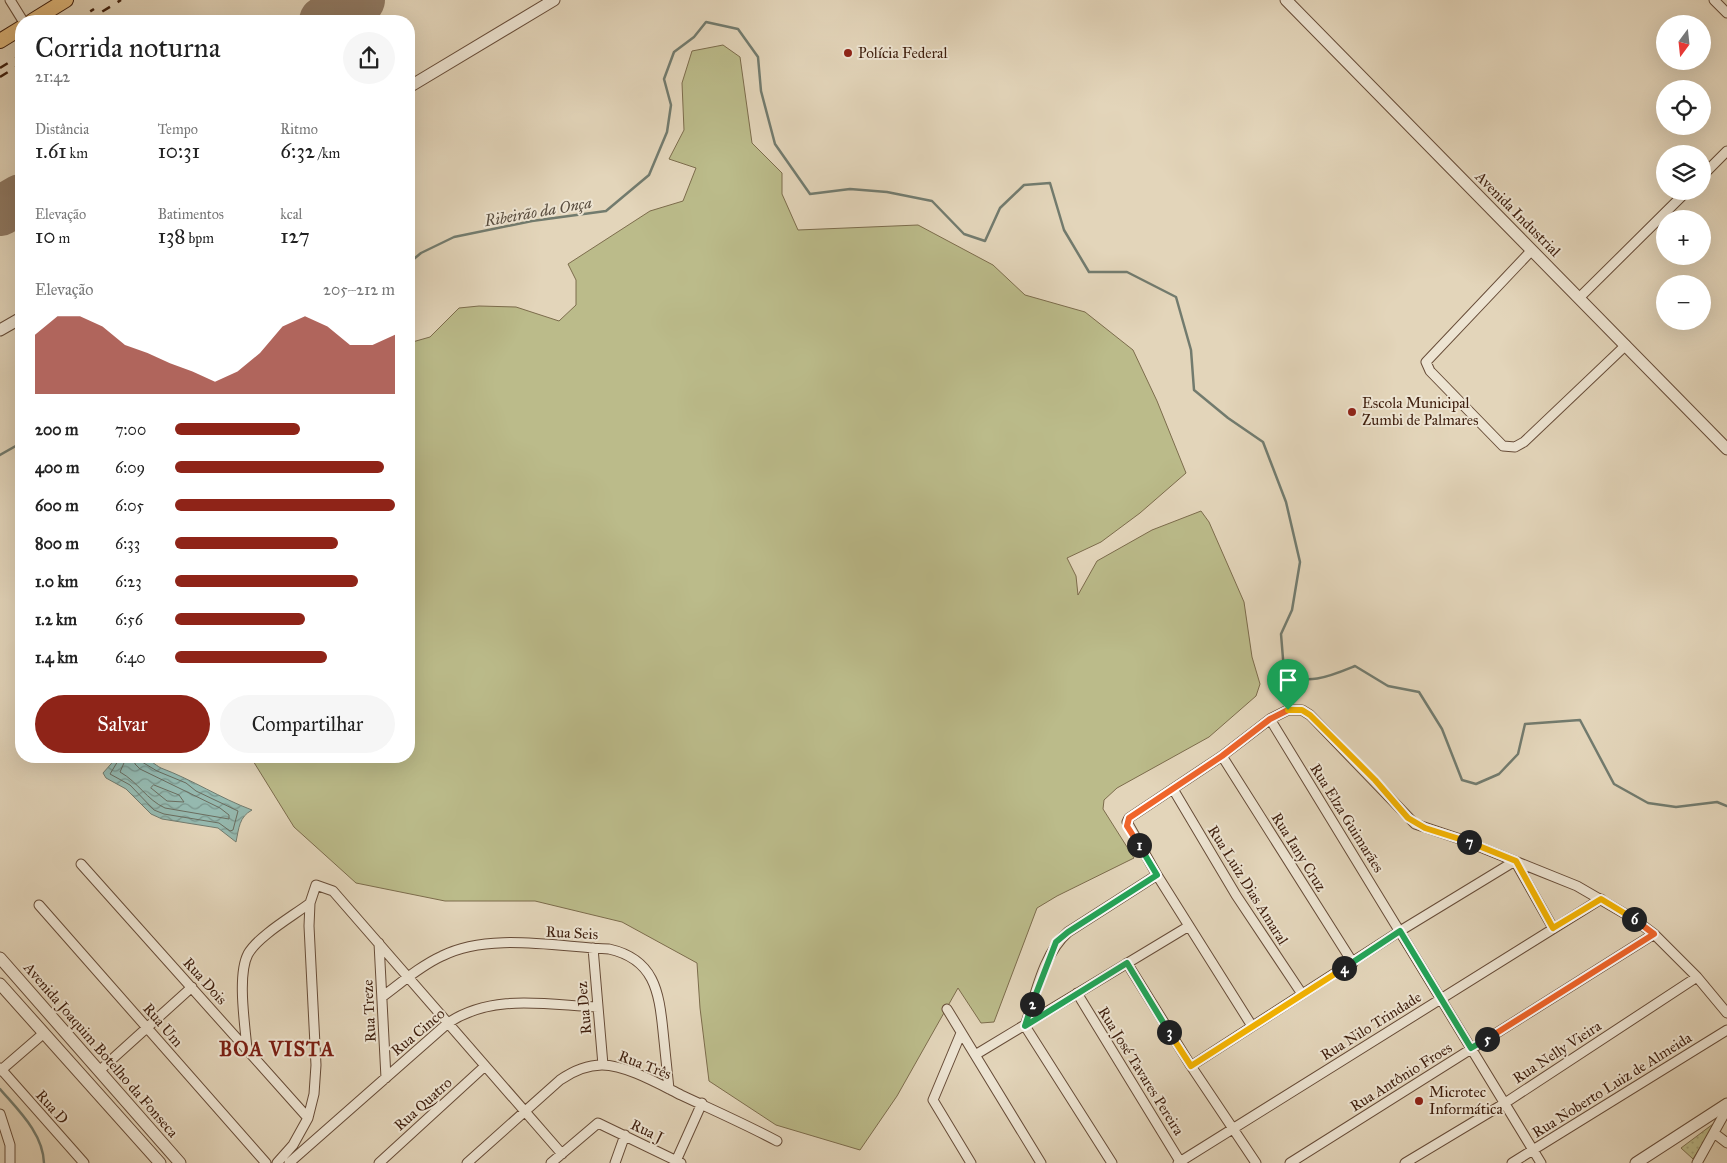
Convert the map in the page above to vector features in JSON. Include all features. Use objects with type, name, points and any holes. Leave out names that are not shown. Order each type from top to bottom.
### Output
[{"type":"main road","points":[[42,15],[66,0]]},
{"type":"main road","points":[[0,41],[15,32]]},
{"type":"street","points":[[10,0],[19,15]]},
{"type":"street","points":[[415,83],[554,0]]},
{"type":"street","name":"Avenida Industrial","points":[[1286,0],[1580,297],[1727,449]]},
{"type":"street","points":[[1714,0],[1727,13]]},
{"type":"street","points":[[1711,167],[1727,151]]},
{"type":"street","points":[[1580,297],[1678,200]]},
{"type":"street","points":[[1532,250],[1426,362],[1430,371],[1503,446],[1515,447],[1524,442],[1626,345]]},
{"type":"street","points":[[0,330],[15,321]]},
{"type":"street","points":[[1252,1026],[1157,875],[1127,822],[1129,818],[1222,756],[1270,719],[1288,710],[1302,710],[1310,715],[1416,824],[1577,886],[1601,899],[1654,934],[1698,977],[1727,1013]]},
{"type":"street","name":"Rua Elza Guimarães","points":[[1270,719],[1541,1163]]},
{"type":"street","name":"Rua Iany Cruz","points":[[1222,756],[1353,963]]},
{"type":"street","name":"Rua Luiz Dias Amaral","points":[[1173,789],[1236,894],[1302,994]]},
{"type":"street","points":[[1516,861],[1553,928]]},
{"type":"street","points":[[1191,1066],[1400,931],[1516,861]]},
{"type":"street","name":"Rua Dois","points":[[82,864],[308,1118]]},
{"type":"street","points":[[1025,1026],[1045,966],[1056,942],[1068,932],[1157,875]]},
{"type":"street","points":[[277,1163],[293,1145],[308,1118],[314,1094],[316,1065],[309,926],[310,904],[316,885],[333,891],[562,1154],[551,1163]]},
{"type":"street","name":"Rua Nilo Trindade","points":[[1179,1163],[1601,899]]},
{"type":"street","points":[[247,1049],[243,978],[245,961],[255,946],[310,904]]},
{"type":"street","name":"Rua Um","points":[[39,905],[266,1163]]},
{"type":"street","points":[[975,1055],[1189,926]]},
{"type":"street","name":"Rua Antônio Froes","points":[[1290,1163],[1654,934]]},
{"type":"street","name":"Rua Treze","points":[[379,943],[386,1078]]},
{"type":"street","name":"Rua Seis","points":[[382,997],[408,977],[443,955],[477,945],[504,943],[593,948],[623,952],[637,961],[654,981],[660,1001],[669,1089]]},
{"type":"street","name":"Rua Dez","points":[[593,948],[603,1065]]},
{"type":"street","name":"Avenida Joaquim Botelho da Fonseca","points":[[0,958],[180,1163]]},
{"type":"street","points":[[1127,963],[1191,1066],[1256,1163]]},
{"type":"street","name":"Rua Nelly Vieira","points":[[1405,1163],[1505,1103],[1698,977]]},
{"type":"street","points":[[0,984],[160,1163]]},
{"type":"street","points":[[99,1071],[192,987]]},
{"type":"street","name":"Rua José Tavares Pereira","points":[[1077,994],[1179,1163]]},
{"type":"street","name":"Rua Cinco","points":[[288,1163],[448,1023],[467,1011],[497,1003],[598,1007]]},
{"type":"street","points":[[947,1009],[1041,1163]]},
{"type":"street","points":[[1025,1026],[1112,1163]]},
{"type":"street","name":"Rua Noberto Luiz de Almeida","points":[[1512,1163],[1727,1030]]},
{"type":"street","points":[[0,1070],[44,1033]]},
{"type":"street","points":[[961,1033],[933,1100],[971,1163]]},
{"type":"street","name":"Rua Três","points":[[467,1163],[573,1070],[603,1065],[616,1067],[669,1089],[777,1141]]},
{"type":"street","name":"Rua Quatro","points":[[379,1163],[485,1066]]},
{"type":"street","name":"Rua D","points":[[0,1070],[84,1163]]},
{"type":"street","points":[[679,1162],[702,1104]]},
{"type":"street","points":[[1636,1163],[1727,1104]]},
{"type":"street","points":[[1697,1163],[1727,1109]]},
{"type":"street","points":[[0,1114],[10,1145],[10,1163]]},
{"type":"street","name":"Rua J","points":[[562,1154],[594,1125],[602,1123],[679,1162]]},
{"type":"street","points":[[1714,1132],[1727,1143]]},
{"type":"street","points":[[615,1163],[625,1135]]},
{"type":"green space","points":[[723,45],[740,57],[752,143],[782,173],[782,194],[798,230],[918,225],[993,265],[1025,295],[1085,312],[1133,350],[1157,401],[1186,473],[1140,513],[1101,542],[1067,558],[1076,576],[1078,595],[1097,561],[1152,530],[1201,511],[1209,522],[1244,602],[1252,657],[1260,684],[1256,696],[1209,737],[1117,788],[1104,800],[1103,809],[1134,858],[1057,896],[1037,908],[994,1022],[981,1023],[958,988],[897,1096],[860,1150],[776,1125],[709,1081],[700,1008],[697,963],[622,922],[535,901],[445,901],[356,883],[294,827],[254,763],[415,763],[415,341],[430,337],[459,308],[479,306],[516,307],[559,321],[576,305],[576,280],[568,264],[650,211],[683,201],[696,168],[669,159],[684,130],[682,83],[692,51]]},
{"type":"green space","points":[[1717,1121],[1693,1159],[1681,1148]]},
{"type":"water","points":[[112,763],[153,763],[252,810],[242,820],[236,842],[218,828],[162,819],[151,814],[126,789],[106,778],[103,773]]},
{"type":"waterway","name":"Ribeirão da Onça","points":[[415,258],[421,253],[454,237],[532,221],[606,211],[649,175],[667,132],[671,105],[664,79],[674,52],[694,37],[706,22],[738,29],[758,57],[761,91],[775,144],[810,194],[850,189],[887,192],[932,201],[964,234],[985,241],[1000,208],[1024,185],[1050,183],[1064,230],[1089,272],[1127,272],[1176,297],[1191,350],[1194,390],[1228,418],[1263,442],[1286,502],[1300,562],[1292,610],[1281,634],[1284,671],[1300,679],[1309,679],[1328,676],[1355,666],[1388,686],[1419,692],[1442,729],[1462,780],[1476,784],[1499,774],[1518,754],[1525,724],[1580,720],[1614,784],[1648,803],[1676,807],[1717,802],[1727,806]]},
{"type":"waterway","name":"Ribeirão da Onça","points":[[0,455],[15,446]]},
{"type":"waterway","points":[[0,1089],[22,1114],[34,1132],[43,1152],[44,1163]]},
{"type":"runway","points":[[334,15],[360,0]]},
{"type":"runway","points":[[0,211],[15,202]]},
{"type":"railway","points":[[97,15],[121,0]]},
{"type":"railway","points":[[84,15],[94,9]]},
{"type":"railway","points":[[0,68],[15,59]]},
{"type":"railway","points":[[0,77],[15,68]]},
{"type":"place","name":"Polícia Federal","points":[[848,53]]},
{"type":"place","name":"Escola Municipal Zumbi de Palmares","points":[[1352,412]]},
{"type":"place","name":"Microtec Informática","points":[[1419,1101]]},
{"type":"district","name":"BOA VISTA","points":[[277,1049]]},
{"type":"route","points":[[1288,710],[1302,710],[1310,715],[1375,780],[1408,818],[1416,824],[1516,861],[1553,928],[1601,899],[1654,934],[1471,1048],[1400,931],[1191,1066],[1127,963],[1025,1026],[1045,966],[1056,942],[1068,932],[1157,875],[1127,826],[1129,818],[1222,756],[1270,719],[1288,710]]}]
